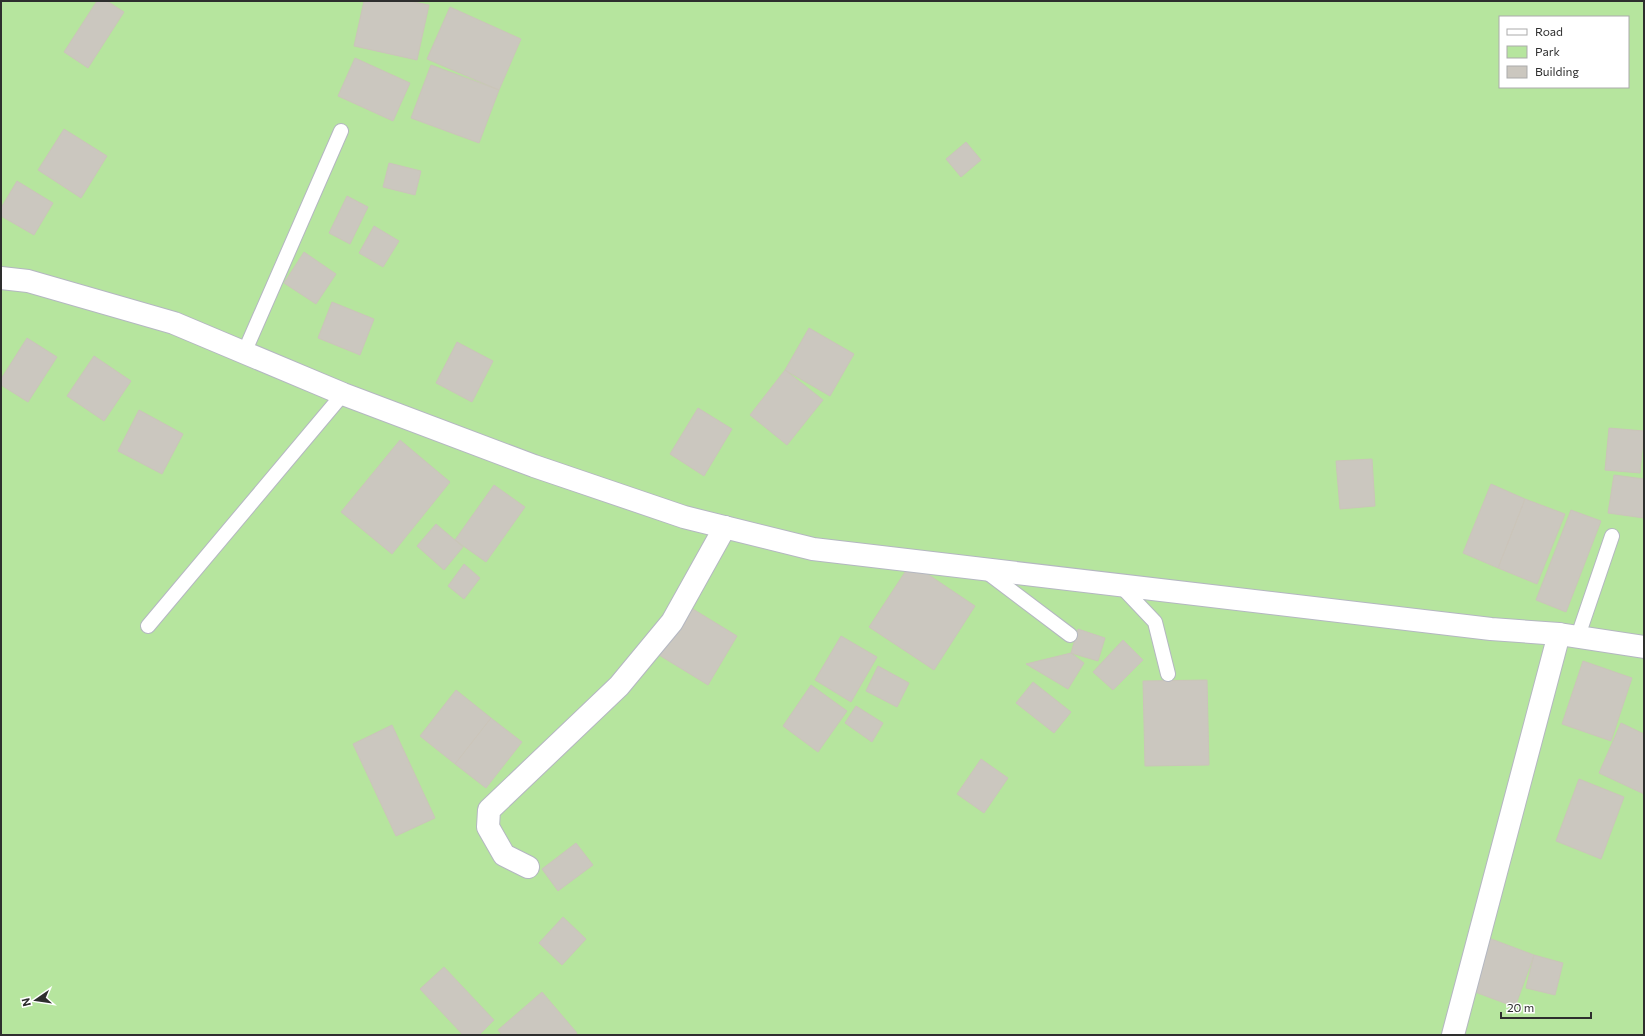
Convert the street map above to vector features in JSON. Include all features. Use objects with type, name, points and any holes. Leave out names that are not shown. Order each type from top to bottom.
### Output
[{"type":"street","points":[[1,278],[28,281],[174,323],[343,394],[534,466],[684,517],[813,549],[1491,630],[1568,635],[1644,646]]},
{"type":"street","points":[[528,867],[504,855],[488,827],[489,810],[619,686],[672,622],[725,527]]},
{"type":"street","points":[[1453,1035],[1568,635]]},
{"type":"lane","points":[[244,353],[341,131]]},
{"type":"lane","points":[[148,626],[343,394]]},
{"type":"lane","points":[[1568,635],[1612,536]]},
{"type":"lane","points":[[982,569],[1070,635]]},
{"type":"lane","points":[[1120,585],[1155,622],[1168,674]]},
{"type":"green space","points":[[1,1],[1644,1],[1644,1035],[1,1035]]},
{"type":"building","points":[[97,1],[107,1],[124,12],[88,68],[64,52]]},
{"type":"building","points":[[364,1],[409,1],[429,5],[417,60],[354,46]]},
{"type":"building","points":[[450,7],[521,39],[499,90],[427,59]]},
{"type":"building","points":[[355,58],[410,83],[393,121],[338,96]]},
{"type":"building","points":[[431,65],[499,90],[479,143],[411,118]]},
{"type":"building","points":[[64,129],[107,156],[81,198],[38,170]]},
{"type":"building","points":[[966,142],[981,160],[961,177],[946,159]]},
{"type":"building","points":[[389,163],[421,171],[415,195],[383,187]]},
{"type":"building","points":[[17,181],[53,203],[34,235],[1,216],[1,208]]},
{"type":"building","points":[[347,196],[368,207],[350,244],[329,233]]},
{"type":"building","points":[[374,226],[399,241],[383,267],[359,253]]},
{"type":"building","points":[[304,252],[336,274],[316,304],[284,283]]},
{"type":"building","points":[[332,302],[374,319],[360,355],[318,338]]},
{"type":"building","points":[[809,328],[854,354],[830,396],[785,370]]},
{"type":"building","points":[[27,338],[57,357],[28,402],[1,385],[1,379]]},
{"type":"building","points":[[457,342],[493,361],[472,402],[436,383]]},
{"type":"building","points":[[94,356],[131,381],[104,421],[67,396]]},
{"type":"building","points":[[785,370],[823,400],[787,445],[750,415]]},
{"type":"building","points":[[698,408],[732,429],[704,476],[670,454]]},
{"type":"building","points":[[139,410],[183,434],[162,474],[118,451]]},
{"type":"building","points":[[1609,428],[1644,431],[1640,473],[1605,470]]},
{"type":"building","points":[[400,440],[450,482],[392,554],[341,512]]},
{"type":"building","points":[[1372,459],[1375,506],[1340,509],[1336,461]]},
{"type":"building","points":[[1614,475],[1644,479],[1644,518],[1608,513]]},
{"type":"building","points":[[1491,484],[1525,499],[1498,568],[1463,553]]},
{"type":"building","points":[[494,485],[525,507],[486,562],[455,540]]},
{"type":"building","points":[[1525,499],[1565,514],[1537,584],[1498,568]]},
{"type":"building","points":[[1571,510],[1601,521],[1566,612],[1536,600]]},
{"type":"building","points":[[436,524],[463,547],[444,570],[417,546]]},
{"type":"building","points":[[911,563],[975,606],[934,670],[869,627]]},
{"type":"building","points":[[464,564],[480,578],[464,599],[448,586]]},
{"type":"building","points":[[688,606],[737,636],[708,685],[659,655]]},
{"type":"building","points":[[1078,629],[1105,638],[1098,661],[1071,653]]},
{"type":"building","points":[[841,636],[877,657],[851,702],[815,680]]},
{"type":"building","points":[[1123,640],[1143,660],[1113,690],[1093,672]]},
{"type":"building","points":[[1071,653],[1084,663],[1068,689],[1026,664]]},
{"type":"building","points":[[1583,661],[1632,678],[1611,741],[1562,724]]},
{"type":"building","points":[[878,666],[909,683],[897,707],[866,691]]},
{"type":"building","points":[[1207,680],[1209,765],[1145,766],[1143,681]]},
{"type":"building","points":[[1033,682],[1071,712],[1054,733],[1016,703]]},
{"type":"building","points":[[811,685],[847,711],[818,752],[783,726]]},
{"type":"building","points":[[456,690],[491,718],[455,764],[420,736]]},
{"type":"building","points":[[856,706],[883,723],[872,742],[845,723]]},
{"type":"building","points":[[491,718],[522,742],[486,788],[455,764]]},
{"type":"building","points":[[1621,723],[1644,734],[1644,794],[1599,773]]},
{"type":"building","points":[[392,725],[435,818],[396,836],[353,744]]},
{"type":"building","points":[[981,759],[1008,778],[984,813],[957,794]]},
{"type":"building","points":[[1579,779],[1624,797],[1601,859],[1556,841]]},
{"type":"building","points":[[576,843],[593,865],[558,891],[542,869]]},
{"type":"building","points":[[563,917],[586,939],[562,965],[539,943]]},
{"type":"building","points":[[1486,937],[1534,955],[1515,1007],[1467,989]]},
{"type":"building","points":[[1534,955],[1563,963],[1555,995],[1526,988]]},
{"type":"building","points":[[444,967],[494,1020],[479,1035],[463,1035],[420,989]]},
{"type":"building","points":[[542,992],[577,1033],[575,1035],[502,1035],[498,1030]]}]
